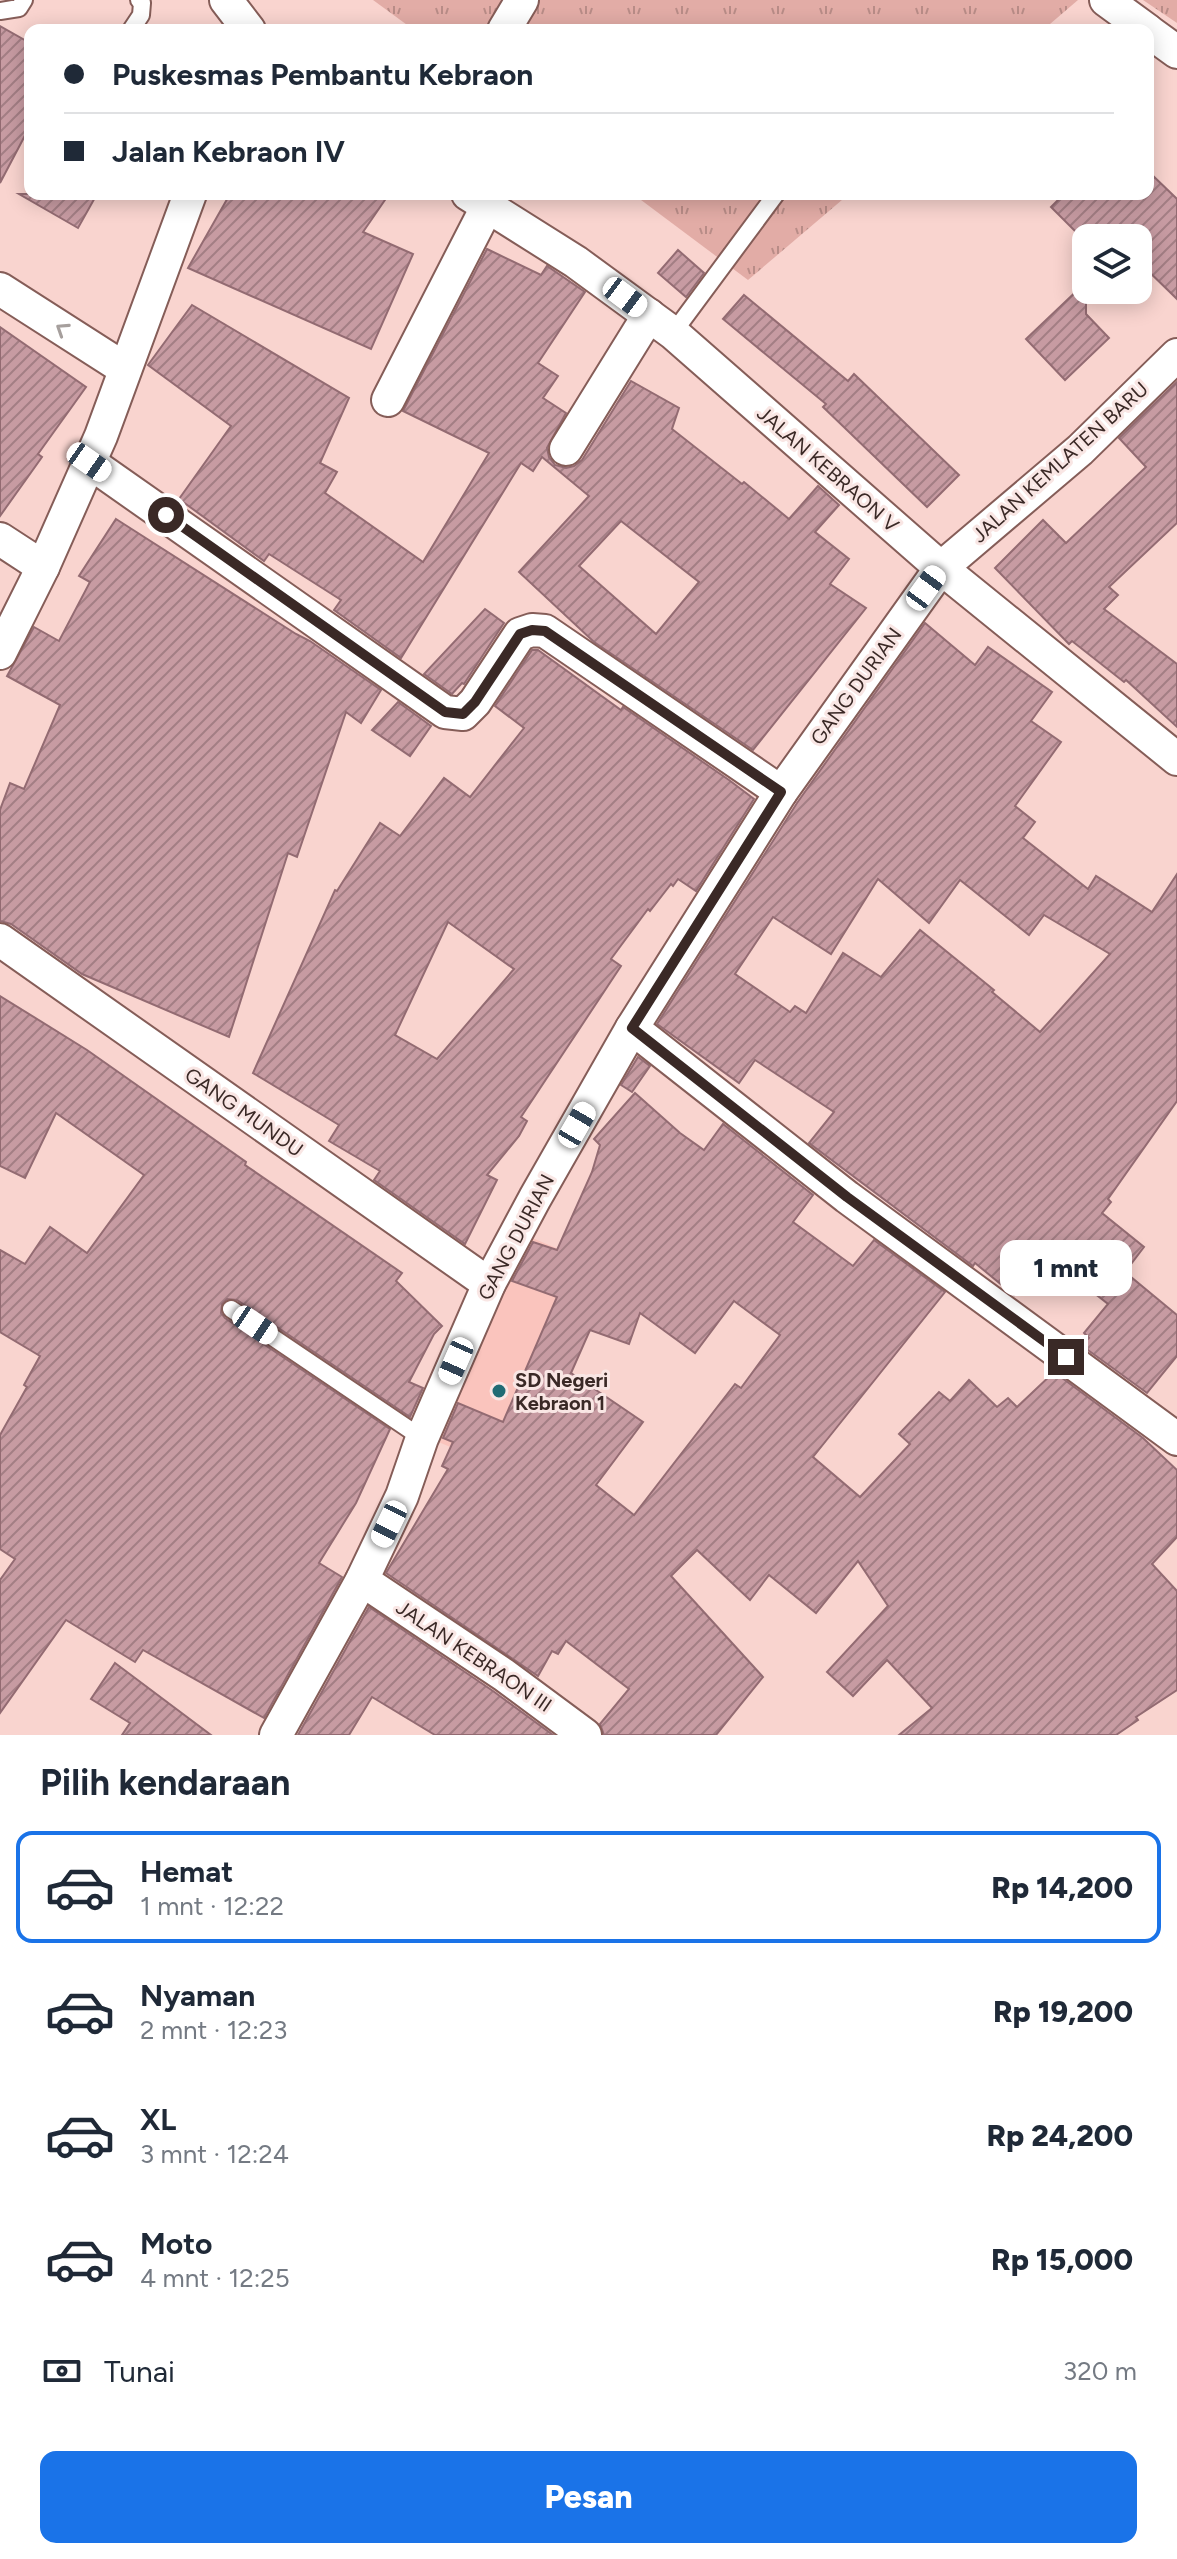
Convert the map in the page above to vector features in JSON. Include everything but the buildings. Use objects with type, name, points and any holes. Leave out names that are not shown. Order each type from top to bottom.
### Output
[{"type":"street","points":[[226,0],[244,24]]},
{"type":"street","points":[[508,24],[522,0]]},
{"type":"street","points":[[1106,0],[1140,24]]},
{"type":"street","points":[[1154,35],[1177,52]]},
{"type":"street","points":[[0,653],[43,567],[89,462],[188,200]]},
{"type":"street","points":[[388,400],[478,200]]},
{"type":"street","name":"JALAN KEBRAON V","points":[[478,200],[576,262],[661,324],[941,568],[1177,759]]},
{"type":"street","points":[[0,289],[125,369]]},
{"type":"street","points":[[566,449],[661,324]]},
{"type":"street","name":"JALAN KEMLATEN BARU","points":[[941,568],[1080,450],[1177,355]]},
{"type":"street","points":[[89,462],[445,712],[463,714],[475,702],[520,634],[532,630],[545,631],[781,792]]},
{"type":"street","points":[[0,539],[43,567]]},
{"type":"street","name":"GANG DURIAN","points":[[276,1735],[362,1580],[402,1496],[422,1438],[489,1284],[535,1198],[632,1028],[781,792],[941,568]]},
{"type":"street","name":"GANG MUNDU","points":[[0,940],[489,1284]]},
{"type":"street","points":[[632,1028],[847,1197],[1177,1439]]},
{"type":"street","name":"JALAN KEBRAON III","points":[[362,1580],[504,1675],[585,1735]]},
{"type":"lane","points":[[0,11],[19,8],[24,0]]},
{"type":"lane","points":[[135,24],[141,15],[142,3],[139,0]]},
{"type":"lane","points":[[661,324],[771,200]]},
{"type":"lane","points":[[231,1309],[422,1438]]},
{"type":"shaded area","name":"SD Negeri Kebraon 1","points":[[506,1227],[613,1272],[529,1480],[417,1433]]},
{"type":"green space","points":[[373,0],[1078,0],[1050,24],[406,24]]},
{"type":"green space","points":[[1143,0],[1177,0],[1177,23]]},
{"type":"green space","points":[[641,200],[842,200],[748,280]]},
{"type":"place","name":"SD Negeri Kebraon 1","points":[[499,1391]]},
{"type":"route","points":[[166,515],[445,712],[463,714],[475,702],[520,634],[532,630],[545,631],[781,792],[632,1028],[847,1197],[1066,1357]]}]
